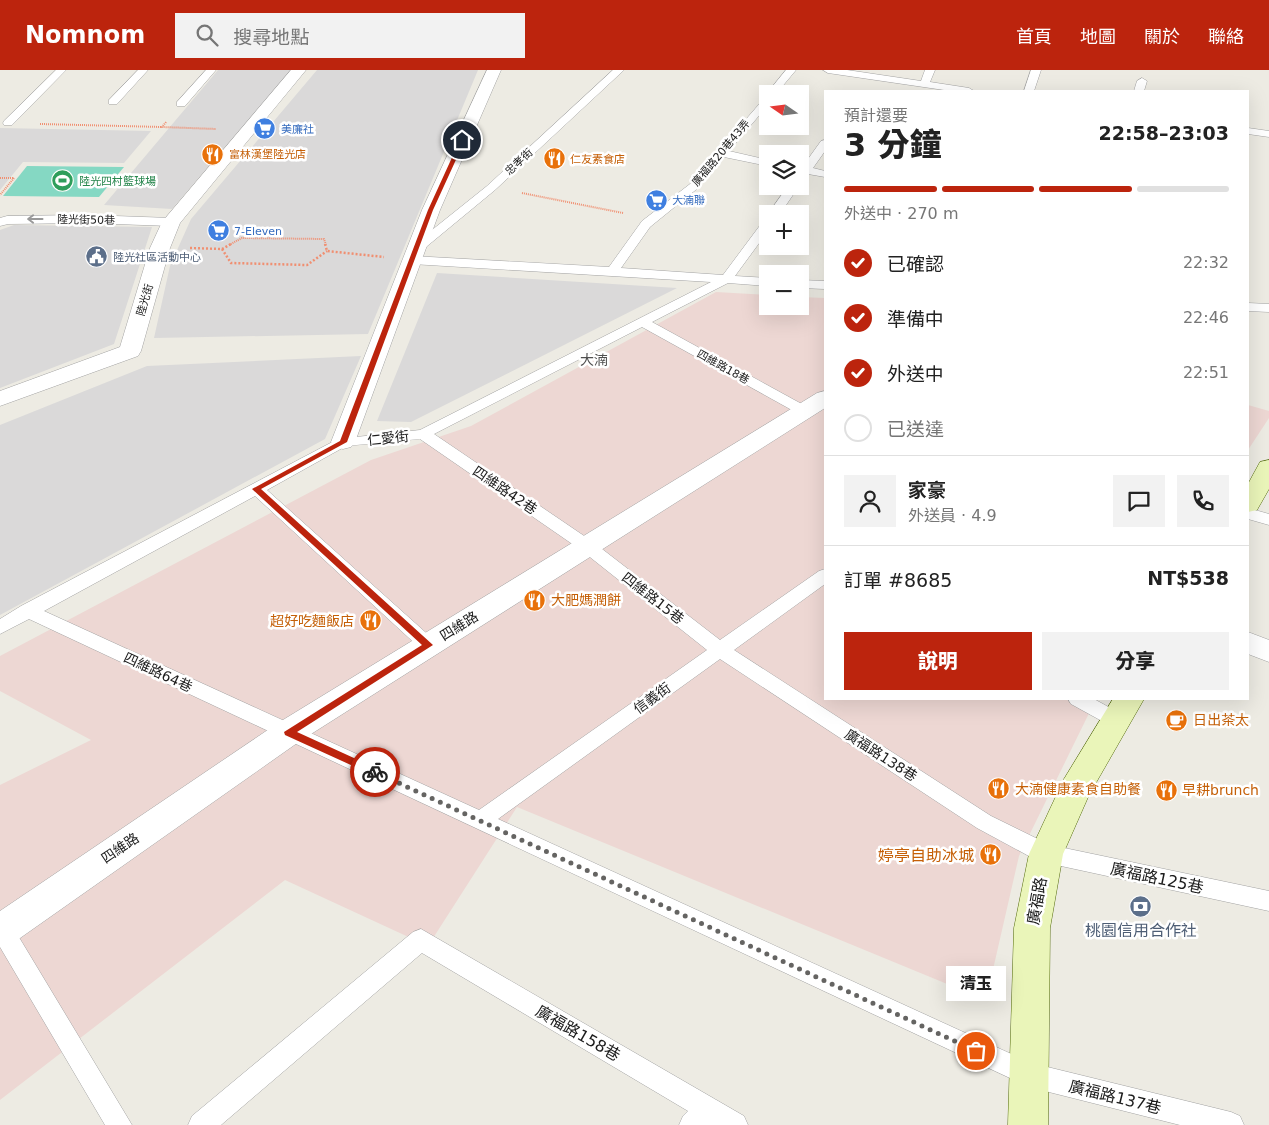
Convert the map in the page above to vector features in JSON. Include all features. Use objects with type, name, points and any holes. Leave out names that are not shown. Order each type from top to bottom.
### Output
[{"type":"street","name":"陸光街","points":[[0,400],[130,351],[160,248],[171,222],[299,70]]},
{"type":"street","points":[[343,442],[431,210],[494,70]]},
{"type":"street","name":"四維路","points":[[1,929],[289,732],[814,405]]},
{"type":"street","points":[[1249,502],[1269,468]]},
{"type":"street","points":[[1249,643],[1269,651]]},
{"type":"street","name":"廣福路","points":[[1028,1125],[1032,928],[1046,854],[1075,788],[1123,709]]},
{"type":"lane","points":[[8,123],[61,70]]},
{"type":"lane","points":[[113,102],[143,70]]},
{"type":"lane","points":[[181,104],[211,70]]},
{"type":"lane","name":"忠孝街","points":[[414,255],[492,188],[619,70]]},
{"type":"lane","points":[[778,85],[791,70]]},
{"type":"lane","points":[[828,70],[871,80],[926,84],[948,90]]},
{"type":"lane","points":[[926,84],[930,70]]},
{"type":"lane","points":[[1029,90],[1036,70]]},
{"type":"lane","name":"廣福路20巷43弄","points":[[613,271],[646,224],[694,186],[759,109]]},
{"type":"lane","points":[[1249,131],[1269,134]]},
{"type":"lane","points":[[809,163],[824,144]]},
{"type":"lane","points":[[722,153],[759,161]]},
{"type":"lane","points":[[809,173],[824,174]]},
{"type":"lane","name":"陸光街50巷","points":[[0,222],[8,220],[87,219],[171,222]]},
{"type":"lane","points":[[726,279],[759,234]]},
{"type":"lane","points":[[414,255],[759,281]]},
{"type":"lane","name":"仁愛街","points":[[0,627],[343,442],[423,434],[726,279]]},
{"type":"lane","points":[[809,284],[824,285]]},
{"type":"lane","points":[[1249,308],[1269,308]]},
{"type":"lane","name":"四維路18巷","points":[[642,322],[814,405]]},
{"type":"lane","name":"四維路42巷","points":[[423,434],[586,546]]},
{"type":"lane","points":[[256,489],[428,645]]},
{"type":"lane","points":[[1249,513],[1269,520]]},
{"type":"lane","name":"四維路15巷","points":[[586,546],[720,650]]},
{"type":"lane","name":"信義街","points":[[480,821],[824,576]]},
{"type":"lane","name":"四維路64巷","points":[[27,611],[480,821]]},
{"type":"lane","name":"廣福路138巷","points":[[720,650],[984,822],[1046,854]]},
{"type":"lane","points":[[1082,700],[1123,709]]},
{"type":"lane","name":"廣福路137巷","points":[[480,821],[1029,1076],[1231,1125]]},
{"type":"lane","name":"廣福路125巷","points":[[1046,854],[1269,901]]},
{"type":"lane","points":[[1,929],[119,1125]]},
{"type":"lane","name":"廣福路158巷","points":[[201,1125],[421,940],[700,1117],[736,1125]]},
{"type":"path","points":[[162,127],[181,104]]},
{"type":"path","points":[[8,123],[250,130]]},
{"type":"path","points":[[0,178],[14,178],[0,195]]},
{"type":"path","points":[[492,188],[653,218]]},
{"type":"path","points":[[160,248],[222,249],[242,238],[269,238],[324,240],[326,251]]},
{"type":"path","points":[[222,249],[231,263],[307,265],[326,251],[414,255]]},
{"type":"shaded area","points":[[218,70],[291,70],[172,209],[104,205]]},
{"type":"shaded area","points":[[317,70],[478,70],[368,334],[154,338],[170,266],[191,219]]},
{"type":"shaded area","points":[[0,128],[151,131],[124,163],[23,162],[0,190]]},
{"type":"shaded area","points":[[14,225],[152,227],[114,344],[0,388],[0,230]]},
{"type":"shaded area","points":[[437,273],[677,288],[411,422],[377,421]]},
{"type":"shaded area","points":[[716,292],[759,295],[759,315],[809,315],[809,297],[824,298],[824,700],[1096,700],[1019,856],[986,1000],[517,807],[428,946],[285,880],[0,1100],[0,785],[91,740],[0,691],[0,656],[371,460],[471,426]]},
{"type":"shaded area","points":[[361,356],[325,439],[0,615],[0,425],[147,366]]},
{"type":"shaded area","points":[[1249,405],[1269,411],[1269,418],[1249,448]]},
{"type":"green space","name":"陸光四村籃球場","points":[[27,166],[124,167],[99,197],[3,196]]},
{"type":"way so far","points":[[375,772],[976,1051]]},
{"type":"place","name":"美廉社","points":[[265,129]]},
{"type":"place","name":"富林漢堡陸光店","points":[[213,154]]},
{"type":"place","name":"仁友素食店","points":[[554,159]]},
{"type":"place","name":"陸光四村籃球場","points":[[63,181]]},
{"type":"place","name":"大湳聯","points":[[656,200]]},
{"type":"place","name":"7-Eleven","points":[[218,231]]},
{"type":"place","name":"陸光社區活動中心","points":[[97,257]]},
{"type":"place","name":"大肥媽潤餅","points":[[535,600]]},
{"type":"place","name":"超好吃麵飯店","points":[[370,621]]},
{"type":"place","name":"日出茶太","points":[[1177,720]]},
{"type":"place","name":"大湳健康素食自助餐","points":[[999,789]]},
{"type":"place","name":"早耕brunch","points":[[1166,790]]},
{"type":"place","name":"婷亭自助冰城","points":[[990,855]]},
{"type":"place","name":"桃園信用合作社","points":[[1141,906]]},
{"type":"place","name":"清玉","points":[[976,1051]]},
{"type":"district","name":"大湳","points":[[594,360]]},
{"type":"route","points":[[375,772],[289,732],[428,645],[256,489],[343,442],[431,210],[462,140]]}]
